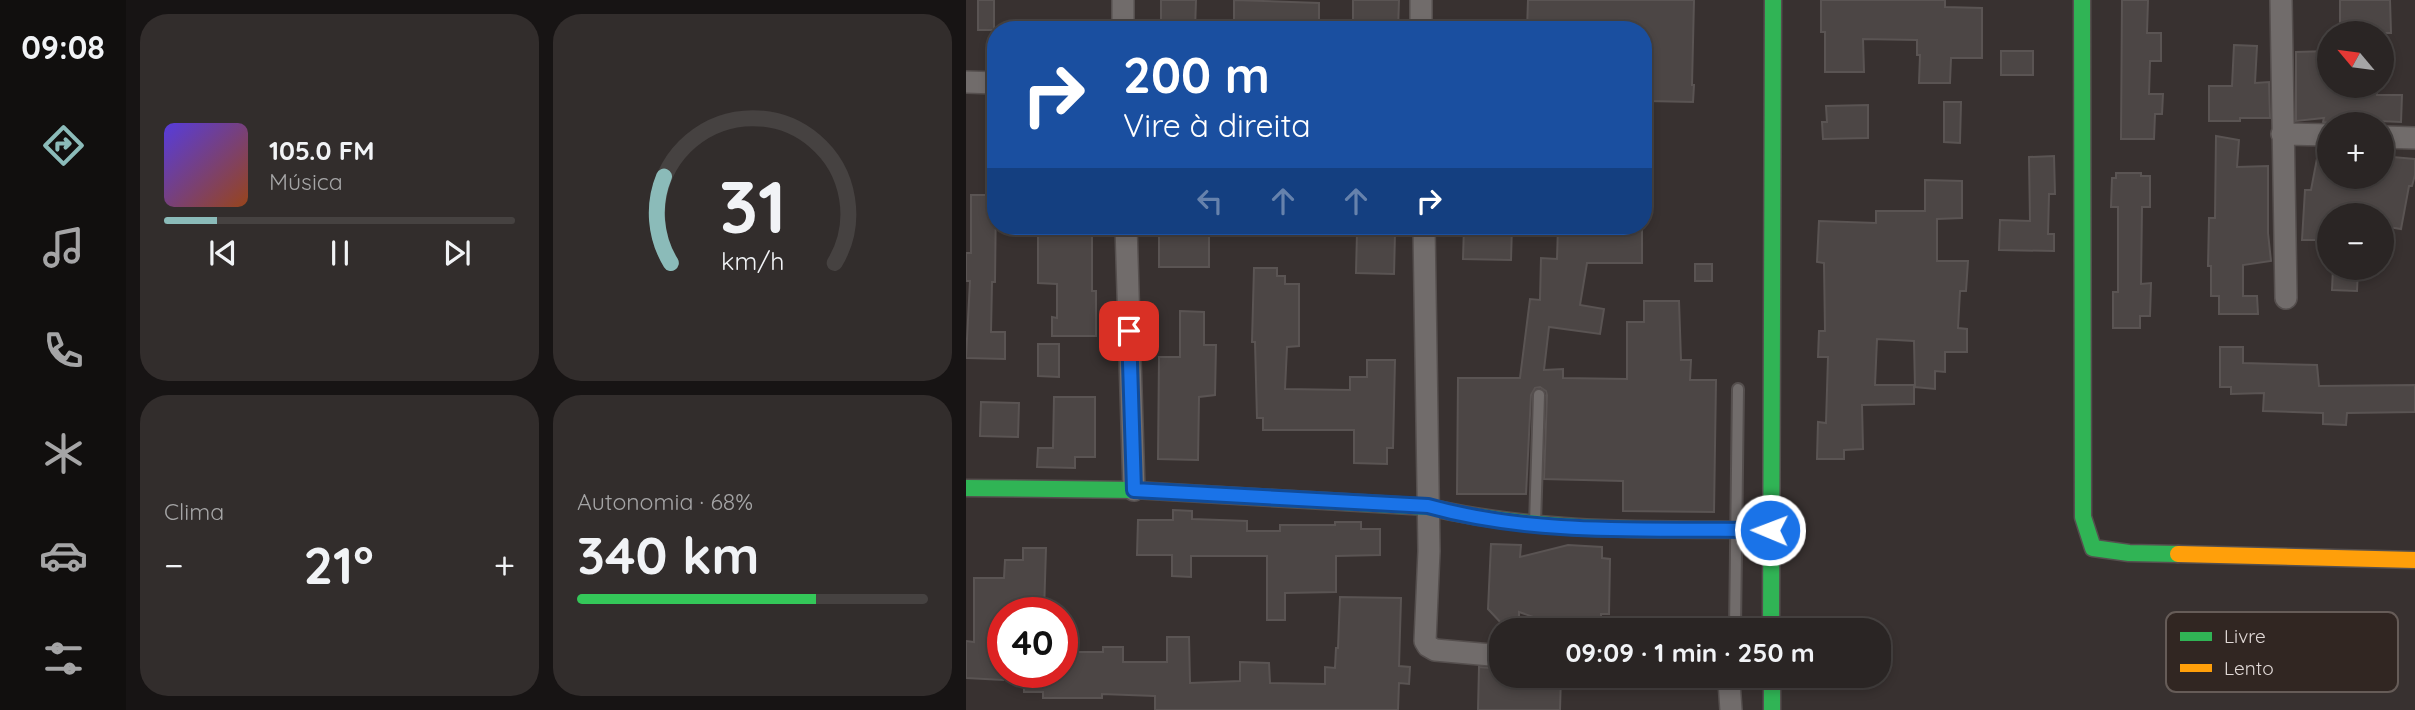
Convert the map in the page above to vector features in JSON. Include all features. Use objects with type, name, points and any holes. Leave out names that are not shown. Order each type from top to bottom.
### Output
[{"type":"street","points":[[1123,21],[1124,0]]},
{"type":"street","points":[[1421,21],[1422,0]]},
{"type":"street","points":[[1771,618],[1773,0]]},
{"type":"street","points":[[2082,0],[2082,517],[2093,548],[2129,553],[2415,560]]},
{"type":"street","points":[[2281,0],[2286,298]]},
{"type":"street","points":[[966,82],[987,83]]},
{"type":"street","points":[[2282,134],[2317,135]]},
{"type":"street","points":[[2394,137],[2415,138]]},
{"type":"street","points":[[1126,235],[1134,490]]},
{"type":"street","points":[[1424,235],[1429,551],[1425,641],[1435,650],[1489,655]]},
{"type":"street","points":[[966,488],[1134,490],[1428,506],[1467,517],[1535,527],[1770,530]]},
{"type":"street","points":[[1729,688],[1731,710]]},
{"type":"street","points":[[1772,688],[1772,710]]},
{"type":"lane","points":[[1735,618],[1738,389]]},
{"type":"lane","points":[[1535,527],[1539,395]]},
{"type":"building","points":[[978,0],[994,0],[994,21],[987,21],[987,30],[978,30]]},
{"type":"building","points":[[1161,0],[1196,0],[1195,21],[1161,21]]},
{"type":"building","points":[[1234,0],[1319,3],[1319,21],[1234,21]]},
{"type":"building","points":[[1353,0],[1399,0],[1398,21],[1353,21]]},
{"type":"building","points":[[1528,0],[1694,0],[1693,102],[1652,101],[1652,21],[1527,21]]},
{"type":"building","points":[[1821,0],[1945,0],[1945,7],[1982,8],[1982,58],[1951,58],[1950,83],[1919,83],[1920,55],[1917,55],[1917,40],[1863,39],[1864,72],[1825,72],[1825,32],[1821,32]]},
{"type":"building","points":[[2122,0],[2148,0],[2147,33],[2161,33],[2161,61],[2150,61],[2149,94],[2163,94],[2162,114],[2155,114],[2154,139],[2121,139]]},
{"type":"building","points":[[2340,0],[2390,0],[2391,21],[2340,21]]},
{"type":"building","points":[[2234,45],[2257,46],[2255,83],[2269,82],[2270,118],[2209,121],[2209,86],[2232,86]]},
{"type":"building","points":[[2001,51],[2033,51],[2033,75],[2001,75]]},
{"type":"building","points":[[2317,51],[2317,98],[2394,98],[2394,95],[2402,95],[2401,122],[2394,122],[2394,112],[2317,112],[2317,119],[2296,121],[2296,52]]},
{"type":"building","points":[[1944,102],[1961,102],[1960,143],[1944,142]]},
{"type":"building","points":[[1868,105],[1868,138],[1823,139],[1822,122],[1827,122],[1826,106]]},
{"type":"building","points":[[2216,136],[2239,140],[2237,167],[2268,166],[2268,233],[2271,261],[2243,265],[2243,296],[2257,296],[2258,314],[2219,314],[2219,296],[2211,296],[2211,266],[2208,266],[2209,218],[2215,218]]},
{"type":"building","points":[[2054,156],[2055,194],[2049,194],[2048,234],[2054,234],[2054,251],[1999,250],[2000,220],[2030,221],[2029,157]]},
{"type":"building","points":[[2394,157],[2415,159],[2415,175],[2412,186],[2409,186],[2401,229],[2394,228],[2394,203],[2317,203],[2317,240],[2302,240],[2305,190],[2311,190],[2317,158],[2317,189],[2394,189]]},
{"type":"building","points":[[2116,173],[2141,173],[2141,176],[2150,176],[2150,207],[2142,207],[2141,284],[2151,283],[2150,316],[2140,316],[2140,328],[2113,328],[2113,292],[2118,292],[2118,207],[2111,207],[2112,178],[2116,178]]},
{"type":"building","points":[[1925,180],[1962,181],[1962,218],[1937,219],[1937,261],[1968,261],[1966,291],[1960,291],[1958,328],[1967,329],[1967,352],[1945,352],[1945,372],[1935,371],[1935,389],[1915,387],[1914,341],[1877,339],[1875,385],[1914,385],[1914,404],[1862,405],[1863,449],[1844,450],[1844,459],[1817,459],[1818,422],[1826,423],[1828,357],[1818,357],[1819,331],[1825,331],[1824,263],[1817,262],[1819,221],[1876,223],[1876,211],[1925,211]]},
{"type":"building","points":[[971,195],[987,195],[987,235],[996,235],[991,332],[1005,332],[1005,359],[966,358],[970,281],[966,281],[966,253],[971,253]]},
{"type":"building","points":[[1038,235],[1092,235],[1092,291],[1096,291],[1096,336],[1052,336],[1052,317],[1057,318],[1057,284],[1038,283]]},
{"type":"building","points":[[1159,235],[1209,235],[1209,267],[1159,267]]},
{"type":"building","points":[[1357,235],[1395,235],[1394,274],[1356,273]]},
{"type":"building","points":[[1464,235],[1512,235],[1511,260],[1463,259]]},
{"type":"building","points":[[1558,235],[1642,235],[1642,263],[1587,263],[1580,305],[1604,309],[1600,334],[1549,327],[1544,370],[1563,369],[1563,378],[1627,379],[1627,322],[1644,322],[1644,301],[1679,301],[1681,360],[1691,360],[1690,380],[1716,380],[1714,512],[1623,511],[1623,481],[1544,479],[1547,395],[1540,387],[1535,388],[1531,395],[1526,494],[1457,494],[1458,378],[1520,378],[1530,299],[1540,300],[1541,258],[1557,259]]},
{"type":"building","points":[[1695,264],[1712,264],[1712,281],[1695,281]]},
{"type":"building","points":[[1254,268],[1277,268],[1277,276],[1285,276],[1285,284],[1299,284],[1299,346],[1287,347],[1285,389],[1350,390],[1350,377],[1367,377],[1367,360],[1395,360],[1393,448],[1387,448],[1387,464],[1354,463],[1354,430],[1263,430],[1263,418],[1257,418],[1255,342],[1252,342]]},
{"type":"building","points":[[2332,280],[2357,280],[2357,291],[2332,290]]},
{"type":"building","points":[[1180,311],[1204,312],[1204,345],[1216,345],[1215,395],[1199,397],[1198,460],[1158,459],[1159,357],[1180,357]]},
{"type":"building","points":[[1038,344],[1059,344],[1059,377],[1038,376]]},
{"type":"building","points":[[2220,347],[2243,347],[2243,363],[2317,365],[2319,386],[2415,385],[2415,412],[2347,413],[2346,425],[2323,424],[2323,413],[2263,411],[2264,393],[2231,394],[2231,387],[2220,387]]},
{"type":"building","points":[[1054,397],[1095,397],[1095,457],[1075,457],[1075,468],[1037,467],[1038,448],[1053,448]]},
{"type":"building","points":[[981,402],[1019,403],[1018,437],[980,436]]},
{"type":"building","points":[[1173,510],[1192,511],[1192,519],[1247,521],[1247,531],[1280,531],[1280,525],[1361,522],[1361,529],[1380,529],[1380,555],[1336,556],[1336,592],[1285,593],[1285,620],[1267,620],[1267,556],[1191,556],[1191,577],[1172,576],[1172,555],[1137,555],[1138,520],[1173,520]]},
{"type":"building","points":[[1491,544],[1521,545],[1520,557],[1568,545],[1602,547],[1602,558],[1610,559],[1609,614],[1601,614],[1601,618],[1536,618],[1519,612],[1519,618],[1496,618],[1488,609]]},
{"type":"building","points":[[1023,548],[1046,548],[1044,597],[987,597],[987,679],[966,678],[966,641],[974,642],[974,578],[1004,578],[1005,560],[1023,560]]},
{"type":"building","points":[[1340,597],[1401,598],[1399,666],[1410,667],[1409,684],[1399,683],[1398,710],[1155,710],[1155,696],[1102,694],[1102,698],[1043,698],[1043,692],[1024,692],[1024,688],[1078,688],[1078,652],[1103,652],[1103,647],[1123,647],[1123,662],[1167,662],[1167,637],[1189,637],[1190,683],[1240,681],[1240,662],[1269,663],[1270,683],[1325,684],[1325,667],[1335,668]]},
{"type":"building","points":[[1479,667],[1489,668],[1489,688],[1561,688],[1560,710],[1478,710]]},
{"type":"traffic: fast","points":[[1771,618],[1773,0]]},
{"type":"traffic: fast","points":[[2082,0],[2083,517],[2093,548],[2129,553],[2178,554]]},
{"type":"traffic: fast","points":[[966,488],[1134,490],[1428,507],[1513,521],[1598,528],[1770,530]]},
{"type":"traffic: fast","points":[[1772,688],[1772,710]]},
{"type":"traffic: slow","points":[[2178,554],[2415,560]]},
{"type":"route","points":[[1129,331],[1134,490],[1428,506],[1467,517],[1535,527],[1770,530]]}]
